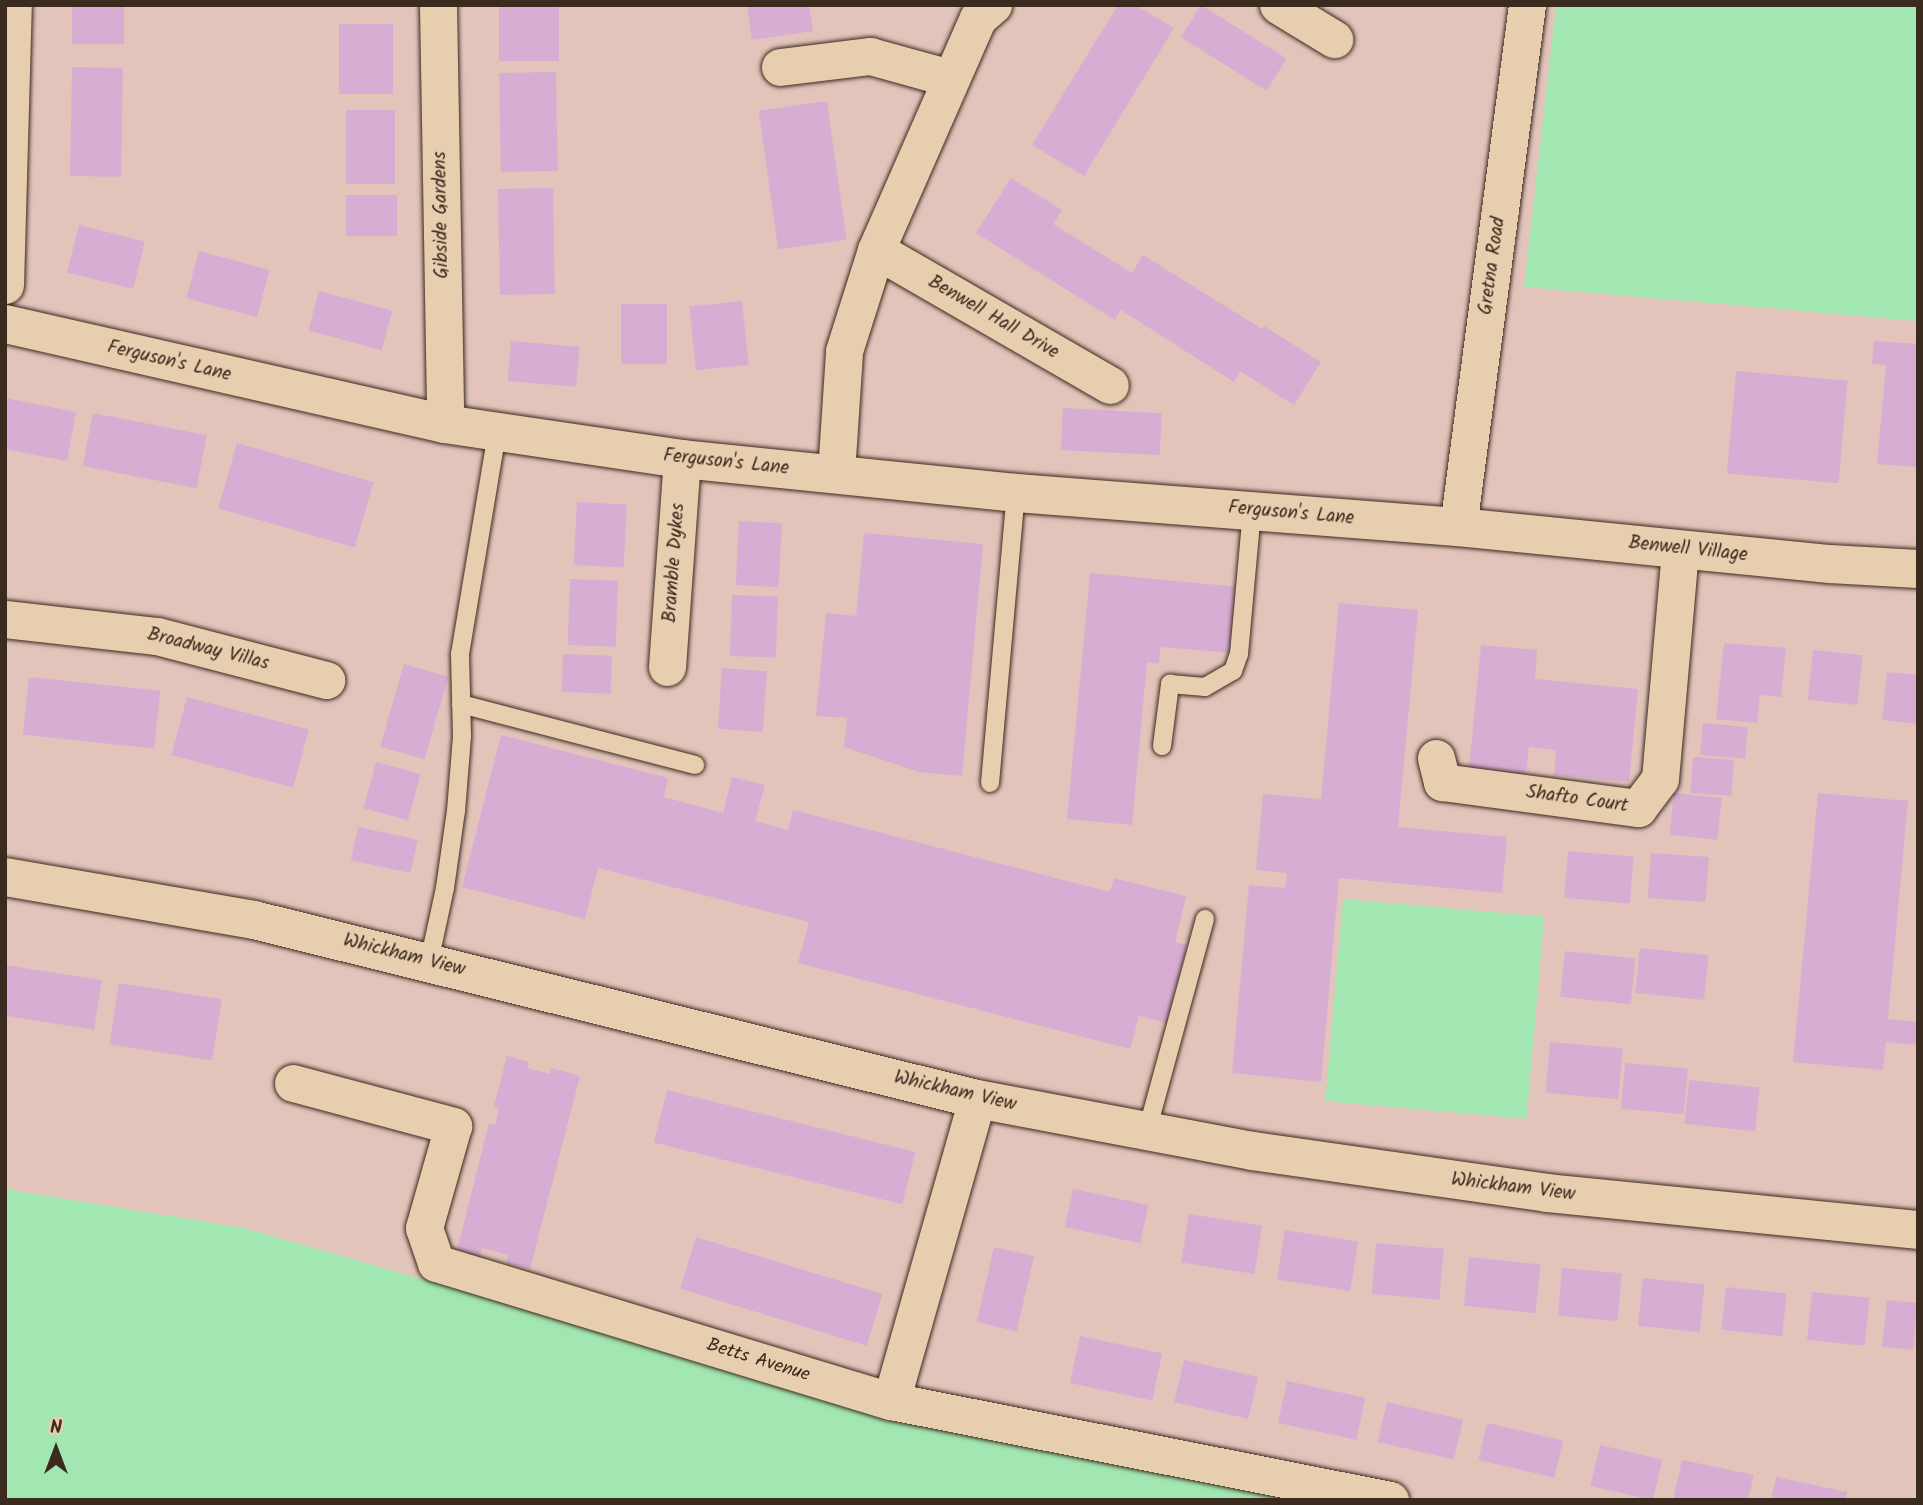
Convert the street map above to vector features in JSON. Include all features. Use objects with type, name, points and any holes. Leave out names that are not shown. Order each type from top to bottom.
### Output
[{"type":"street","points":[[5,285],[13,5]]},
{"type":"street","name":"Gibside Gardens","points":[[438,5],[445,424]]},
{"type":"street","points":[[836,473],[844,351],[876,250],[978,18],[993,5]]},
{"type":"street","points":[[1278,5],[1334,39]]},
{"type":"street","name":"Gretna Road","points":[[1458,527],[1527,5]]},
{"type":"street","points":[[780,67],[870,56],[950,78]]},
{"type":"street","name":"Benwell Hall Drive","points":[[876,250],[1110,385]]},
{"type":"street","name":"Ferguson's Lane","points":[[5,324],[445,424],[682,459],[1016,493],[1458,527]]},
{"type":"street","name":"Bramble Dykes","points":[[667,667],[682,459]]},
{"type":"street","name":"Benwell Village","points":[[1458,527],[1680,550],[1918,569]]},
{"type":"street","name":"Shafto Court","points":[[1436,758],[1442,782],[1638,808],[1660,779],[1680,550]]},
{"type":"street","name":"Broadway Villas","points":[[5,619],[157,636],[326,680]]},
{"type":"street","name":"Whickham View","points":[[5,877],[254,920],[977,1099],[1253,1151],[1547,1193],[1918,1230]]},
{"type":"street","name":"Betts Avenue","points":[[293,1083],[453,1126],[424,1228],[436,1264],[891,1401],[1390,1500]]},
{"type":"street","points":[[891,1401],[977,1099]]},
{"type":"lane","points":[[429,962],[445,888],[456,811],[462,736],[460,654],[497,432]]},
{"type":"lane","points":[[989,783],[1016,493]]},
{"type":"lane","points":[[1162,746],[1170,684],[1205,687],[1233,671],[1239,654],[1252,511]]},
{"type":"lane","points":[[461,704],[695,765]]},
{"type":"lane","points":[[1147,1131],[1205,919]]},
{"type":"green space","points":[[1556,5],[1918,5],[1918,321],[1524,287]]},
{"type":"green space","points":[[1343,899],[1544,917],[1527,1119],[1325,1101]]},
{"type":"green space","points":[[5,1189],[244,1228],[881,1411],[1299,1500],[5,1500]]},
{"type":"building","points":[[72,5],[124,5],[124,44],[72,44]]},
{"type":"building","points":[[499,5],[559,5],[559,61],[499,61]]},
{"type":"building","points":[[747,5],[809,5],[813,31],[752,40]]},
{"type":"building","points":[[1118,5],[1135,5],[1174,28],[1084,176],[1032,145]]},
{"type":"building","points":[[1201,5],[1287,59],[1267,91],[1181,37]]},
{"type":"building","points":[[339,24],[393,24],[393,94],[339,94]]},
{"type":"building","points":[[72,67],[123,68],[121,177],[70,176]]},
{"type":"building","points":[[556,72],[558,171],[501,172],[499,73]]},
{"type":"building","points":[[827,101],[846,240],[778,249],[759,111]]},
{"type":"building","points":[[346,110],[395,110],[395,184],[346,184]]},
{"type":"building","points":[[1011,178],[1062,210],[1053,224],[1132,273],[1143,255],[1262,329],[1264,326],[1321,362],[1294,405],[1240,371],[1234,382],[1121,310],[1115,320],[976,233]]},
{"type":"building","points":[[553,188],[555,294],[500,295],[498,189]]},
{"type":"building","points":[[346,195],[397,195],[397,236],[346,236]]},
{"type":"building","points":[[79,225],[145,241],[133,289],[67,273]]},
{"type":"building","points":[[199,251],[270,270],[257,317],[186,298]]},
{"type":"building","points":[[319,291],[392,311],[382,350],[308,331]]},
{"type":"building","points":[[742,301],[749,365],[696,370],[689,307]]},
{"type":"building","points":[[621,304],[667,304],[667,364],[621,364]]},
{"type":"building","points":[[511,341],[580,347],[576,387],[508,381]]},
{"type":"building","points":[[1874,341],[1918,344],[1918,467],[1877,464],[1886,365],[1872,364]]},
{"type":"building","points":[[1736,371],[1848,381],[1839,483],[1727,474]]},
{"type":"building","points":[[5,398],[76,412],[67,461],[5,449]]},
{"type":"building","points":[[1063,408],[1162,413],[1160,455],[1061,450]]},
{"type":"building","points":[[93,413],[207,435],[197,488],[83,466]]},
{"type":"building","points":[[237,443],[373,482],[355,548],[218,508]]},
{"type":"building","points":[[577,502],[627,505],[624,568],[574,565]]},
{"type":"building","points":[[739,521],[782,523],[779,587],[736,585]]},
{"type":"building","points":[[864,533],[983,544],[962,776],[919,772],[844,747],[847,718],[816,716],[826,613],[856,616]]},
{"type":"building","points":[[1090,573],[1239,587],[1233,653],[1160,647],[1159,664],[1147,662],[1132,825],[1067,819]]},
{"type":"building","points":[[570,579],[618,581],[616,647],[568,645]]},
{"type":"building","points":[[732,595],[778,597],[776,658],[730,656]]},
{"type":"building","points":[[1339,603],[1418,610],[1398,827],[1507,837],[1502,893],[1339,878],[1321,1082],[1232,1073],[1249,885],[1285,888],[1287,873],[1256,870],[1263,794],[1321,799]]},
{"type":"building","points":[[1724,643],[1786,648],[1781,697],[1760,695],[1757,723],[1716,719]]},
{"type":"building","points":[[1481,645],[1537,650],[1535,679],[1638,689],[1629,782],[1554,775],[1556,750],[1529,747],[1526,774],[1469,769]]},
{"type":"building","points":[[1813,650],[1863,655],[1857,705],[1808,700]]},
{"type":"building","points":[[563,654],[612,656],[611,694],[562,692]]},
{"type":"building","points":[[404,664],[448,677],[425,759],[380,747]]},
{"type":"building","points":[[722,668],[767,671],[763,732],[718,729]]},
{"type":"building","points":[[1887,672],[1918,675],[1918,724],[1882,720]]},
{"type":"building","points":[[29,677],[160,691],[154,748],[23,735]]},
{"type":"building","points":[[187,697],[309,730],[293,788],[171,755]]},
{"type":"building","points":[[1703,723],[1748,727],[1745,759],[1700,755]]},
{"type":"building","points":[[501,735],[668,778],[664,797],[723,813],[732,777],[765,785],[755,821],[788,830],[793,810],[1110,892],[1114,878],[1186,896],[1175,942],[1187,945],[1167,1023],[1139,1016],[1130,1049],[798,963],[809,922],[598,868],[585,919],[462,887]]},
{"type":"building","points":[[1693,757],[1734,760],[1731,796],[1690,793]]},
{"type":"building","points":[[376,762],[420,774],[408,820],[364,808]]},
{"type":"building","points":[[1674,793],[1722,798],[1717,840],[1670,835]]},
{"type":"building","points":[[1818,793],[1908,801],[1888,1019],[1918,1022],[1918,1045],[1886,1042],[1883,1070],[1793,1062]]},
{"type":"building","points":[[358,827],[418,840],[411,873],[351,860]]},
{"type":"building","points":[[1568,851],[1634,857],[1630,904],[1564,898]]},
{"type":"building","points":[[1651,853],[1709,857],[1706,902],[1648,898]]},
{"type":"building","points":[[1640,948],[1709,955],[1704,1000],[1635,993]]},
{"type":"building","points":[[1565,951],[1636,958],[1631,1004],[1560,997]]},
{"type":"building","points":[[5,965],[102,980],[94,1030],[5,1016]]},
{"type":"building","points":[[119,983],[222,999],[212,1061],[109,1044]]},
{"type":"building","points":[[1550,1042],[1623,1048],[1618,1099],[1546,1093]]},
{"type":"building","points":[[507,1056],[529,1062],[527,1068],[550,1074],[551,1068],[580,1076],[530,1269],[506,1263],[508,1255],[482,1248],[480,1257],[457,1251],[489,1124],[495,1125],[499,1108],[494,1106]]},
{"type":"building","points":[[1625,1063],[1688,1068],[1684,1114],[1621,1109]]},
{"type":"building","points":[[1689,1080],[1760,1087],[1755,1131],[1684,1124]]},
{"type":"building","points":[[667,1090],[915,1152],[902,1204],[654,1142]]},
{"type":"building","points":[[1073,1189],[1148,1205],[1140,1243],[1065,1227]]},
{"type":"building","points":[[1189,1214],[1262,1226],[1254,1274],[1181,1262]]},
{"type":"building","points":[[1285,1230],[1358,1242],[1350,1291],[1277,1279]]},
{"type":"building","points":[[696,1237],[882,1294],[867,1346],[680,1289]]},
{"type":"building","points":[[1376,1243],[1444,1249],[1439,1300],[1372,1294]]},
{"type":"building","points":[[994,1247],[1034,1256],[1017,1331],[977,1322]]},
{"type":"building","points":[[1469,1257],[1541,1265],[1535,1313],[1464,1306]]},
{"type":"building","points":[[1562,1268],[1622,1273],[1618,1321],[1558,1316]]},
{"type":"building","points":[[1643,1278],[1705,1284],[1700,1332],[1638,1326]]},
{"type":"building","points":[[1726,1287],[1787,1293],[1782,1336],[1722,1330]]},
{"type":"building","points":[[1812,1292],[1870,1298],[1865,1346],[1807,1340]]},
{"type":"building","points":[[1887,1300],[1918,1303],[1913,1350],[1882,1347]]},
{"type":"building","points":[[1080,1336],[1162,1353],[1152,1400],[1070,1383]]},
{"type":"building","points":[[1184,1360],[1258,1377],[1248,1419],[1174,1402]]},
{"type":"building","points":[[1287,1381],[1365,1398],[1356,1440],[1278,1423]]},
{"type":"building","points":[[1387,1402],[1463,1420],[1454,1459],[1378,1442]]},
{"type":"building","points":[[1487,1423],[1563,1441],[1554,1478],[1478,1460]]},
{"type":"building","points":[[1600,1445],[1662,1459],[1653,1500],[1591,1486]]},
{"type":"building","points":[[1682,1460],[1754,1475],[1748,1500],[1673,1500]]},
{"type":"building","points":[[1776,1477],[1847,1492],[1846,1500],[1771,1500]]}]
